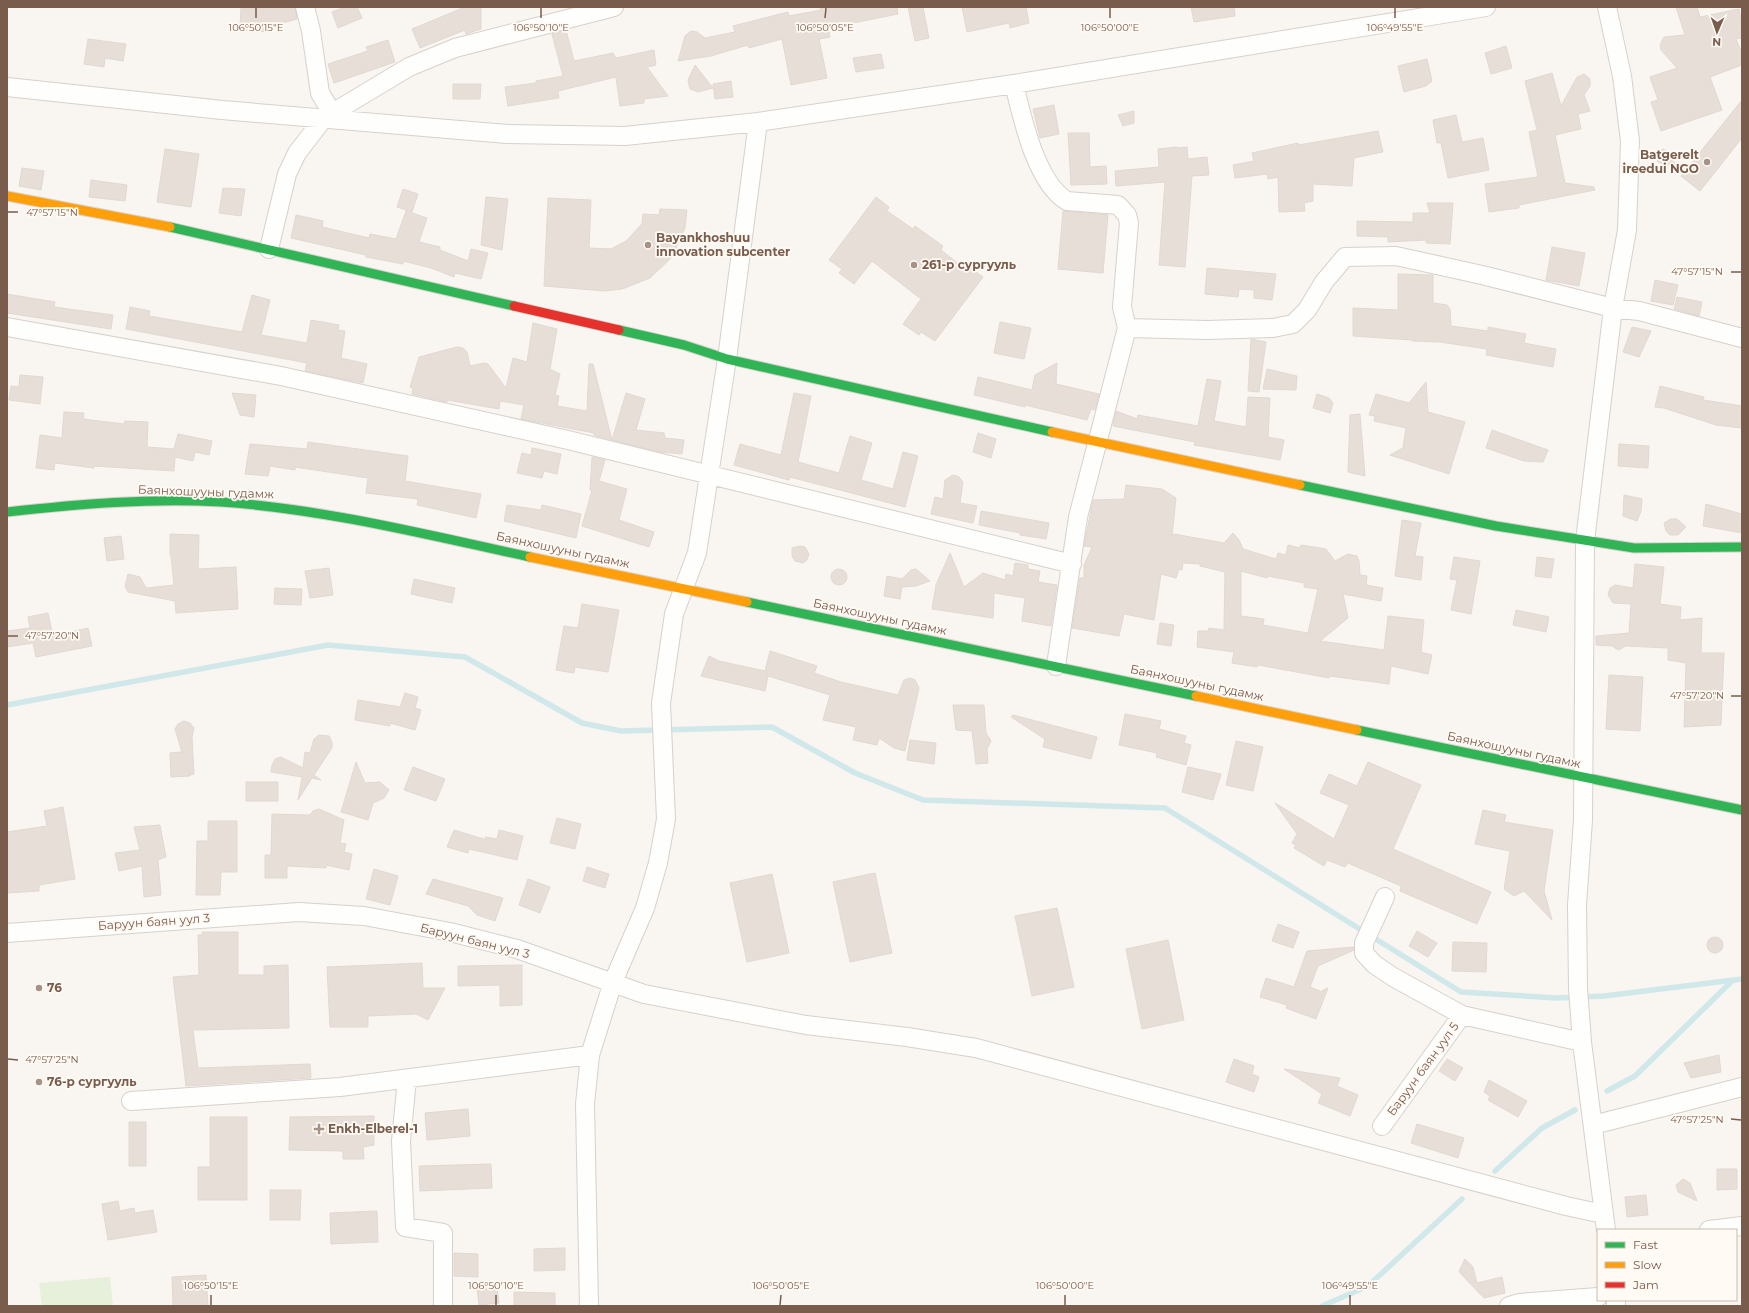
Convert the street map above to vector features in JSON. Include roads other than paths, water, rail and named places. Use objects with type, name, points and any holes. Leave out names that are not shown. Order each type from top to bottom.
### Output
[{"type":"street","points":[[305,7],[311,31],[320,92],[328,115]]},
{"type":"street","points":[[269,249],[287,174],[297,153],[328,115],[410,67],[455,48],[614,7]]},
{"type":"street","points":[[7,87],[222,110],[328,115],[507,134],[625,136],[758,122],[1014,84],[1486,7]]},
{"type":"street","points":[[1604,1222],[1582,1042],[1578,988],[1577,905],[1583,820],[1585,541],[1613,308],[1627,230],[1630,141],[1622,76],[1607,7]]},
{"type":"street","points":[[1014,84],[1020,108],[1042,171],[1060,197],[1067,201],[1118,205],[1127,215],[1129,223],[1122,307],[1127,328],[1099,443],[1078,517],[1056,666]]},
{"type":"street","points":[[589,1306],[585,1104],[590,1055],[613,982],[645,908],[658,863],[666,819],[661,703],[674,614],[697,553],[727,359],[758,122]]},
{"type":"street","points":[[7,196],[176,228],[684,345],[727,359],[1099,443],[1496,526],[1634,548],[1671,549],[1742,547]]},
{"type":"street","points":[[1127,328],[1207,330],[1273,328],[1293,324],[1307,310],[1324,282],[1345,257],[1396,256],[1613,308],[1639,311],[1742,338]]},
{"type":"street","points":[[7,327],[281,376],[568,440],[1072,564]]},
{"type":"street","name":"Баянхошууны гудамж","points":[[7,512],[130,501],[204,501],[276,506],[366,522],[1742,810]]},
{"type":"street","points":[[1385,897],[1364,943],[1364,953],[1374,964],[1392,977],[1462,1015]]},
{"type":"street","name":"Баруун баян уул 3","points":[[7,933],[299,912],[364,916],[450,932],[517,949],[644,994],[730,1012],[806,1025],[907,1037],[976,1048],[1566,1206],[1604,1222]]},
{"type":"street","name":"Баруун баян уул 5","points":[[1382,1126],[1462,1015],[1582,1042]]},
{"type":"street","points":[[130,1101],[340,1087],[408,1080],[590,1055]]},
{"type":"street","points":[[408,1080],[401,1141],[405,1227],[443,1233],[443,1306]]},
{"type":"street","points":[[1593,1125],[1742,1087]]},
{"type":"street","points":[[1717,1229],[1742,1226]]},
{"type":"street","points":[[1509,1306],[1597,1297]]},
{"type":"waterway","points":[[7,705],[328,645],[465,657],[582,723],[621,731],[772,727],[855,773],[923,800],[1165,808],[1461,992],[1556,998],[1604,996],[1742,979]]},
{"type":"waterway","points":[[1607,1091],[1635,1076],[1732,981]]},
{"type":"waterway","points":[[1495,1171],[1542,1128],[1575,1110]]},
{"type":"waterway","points":[[1322,1306],[1368,1286],[1462,1199]]},
{"type":"place","name":"Batgerelt ireedui NGO","points":[[1707,162]]},
{"type":"place","name":"Bayankhoshuu innovation subcenter","points":[[648,245]]},
{"type":"place","name":"261-р сургууль","points":[[914,265]]},
{"type":"place","name":"76","points":[[39,988]]},
{"type":"place","name":"76-р сургууль","points":[[39,1082]]},
{"type":"place","name":"Enkh-Elberel-1","points":[[319,1129]]}]
